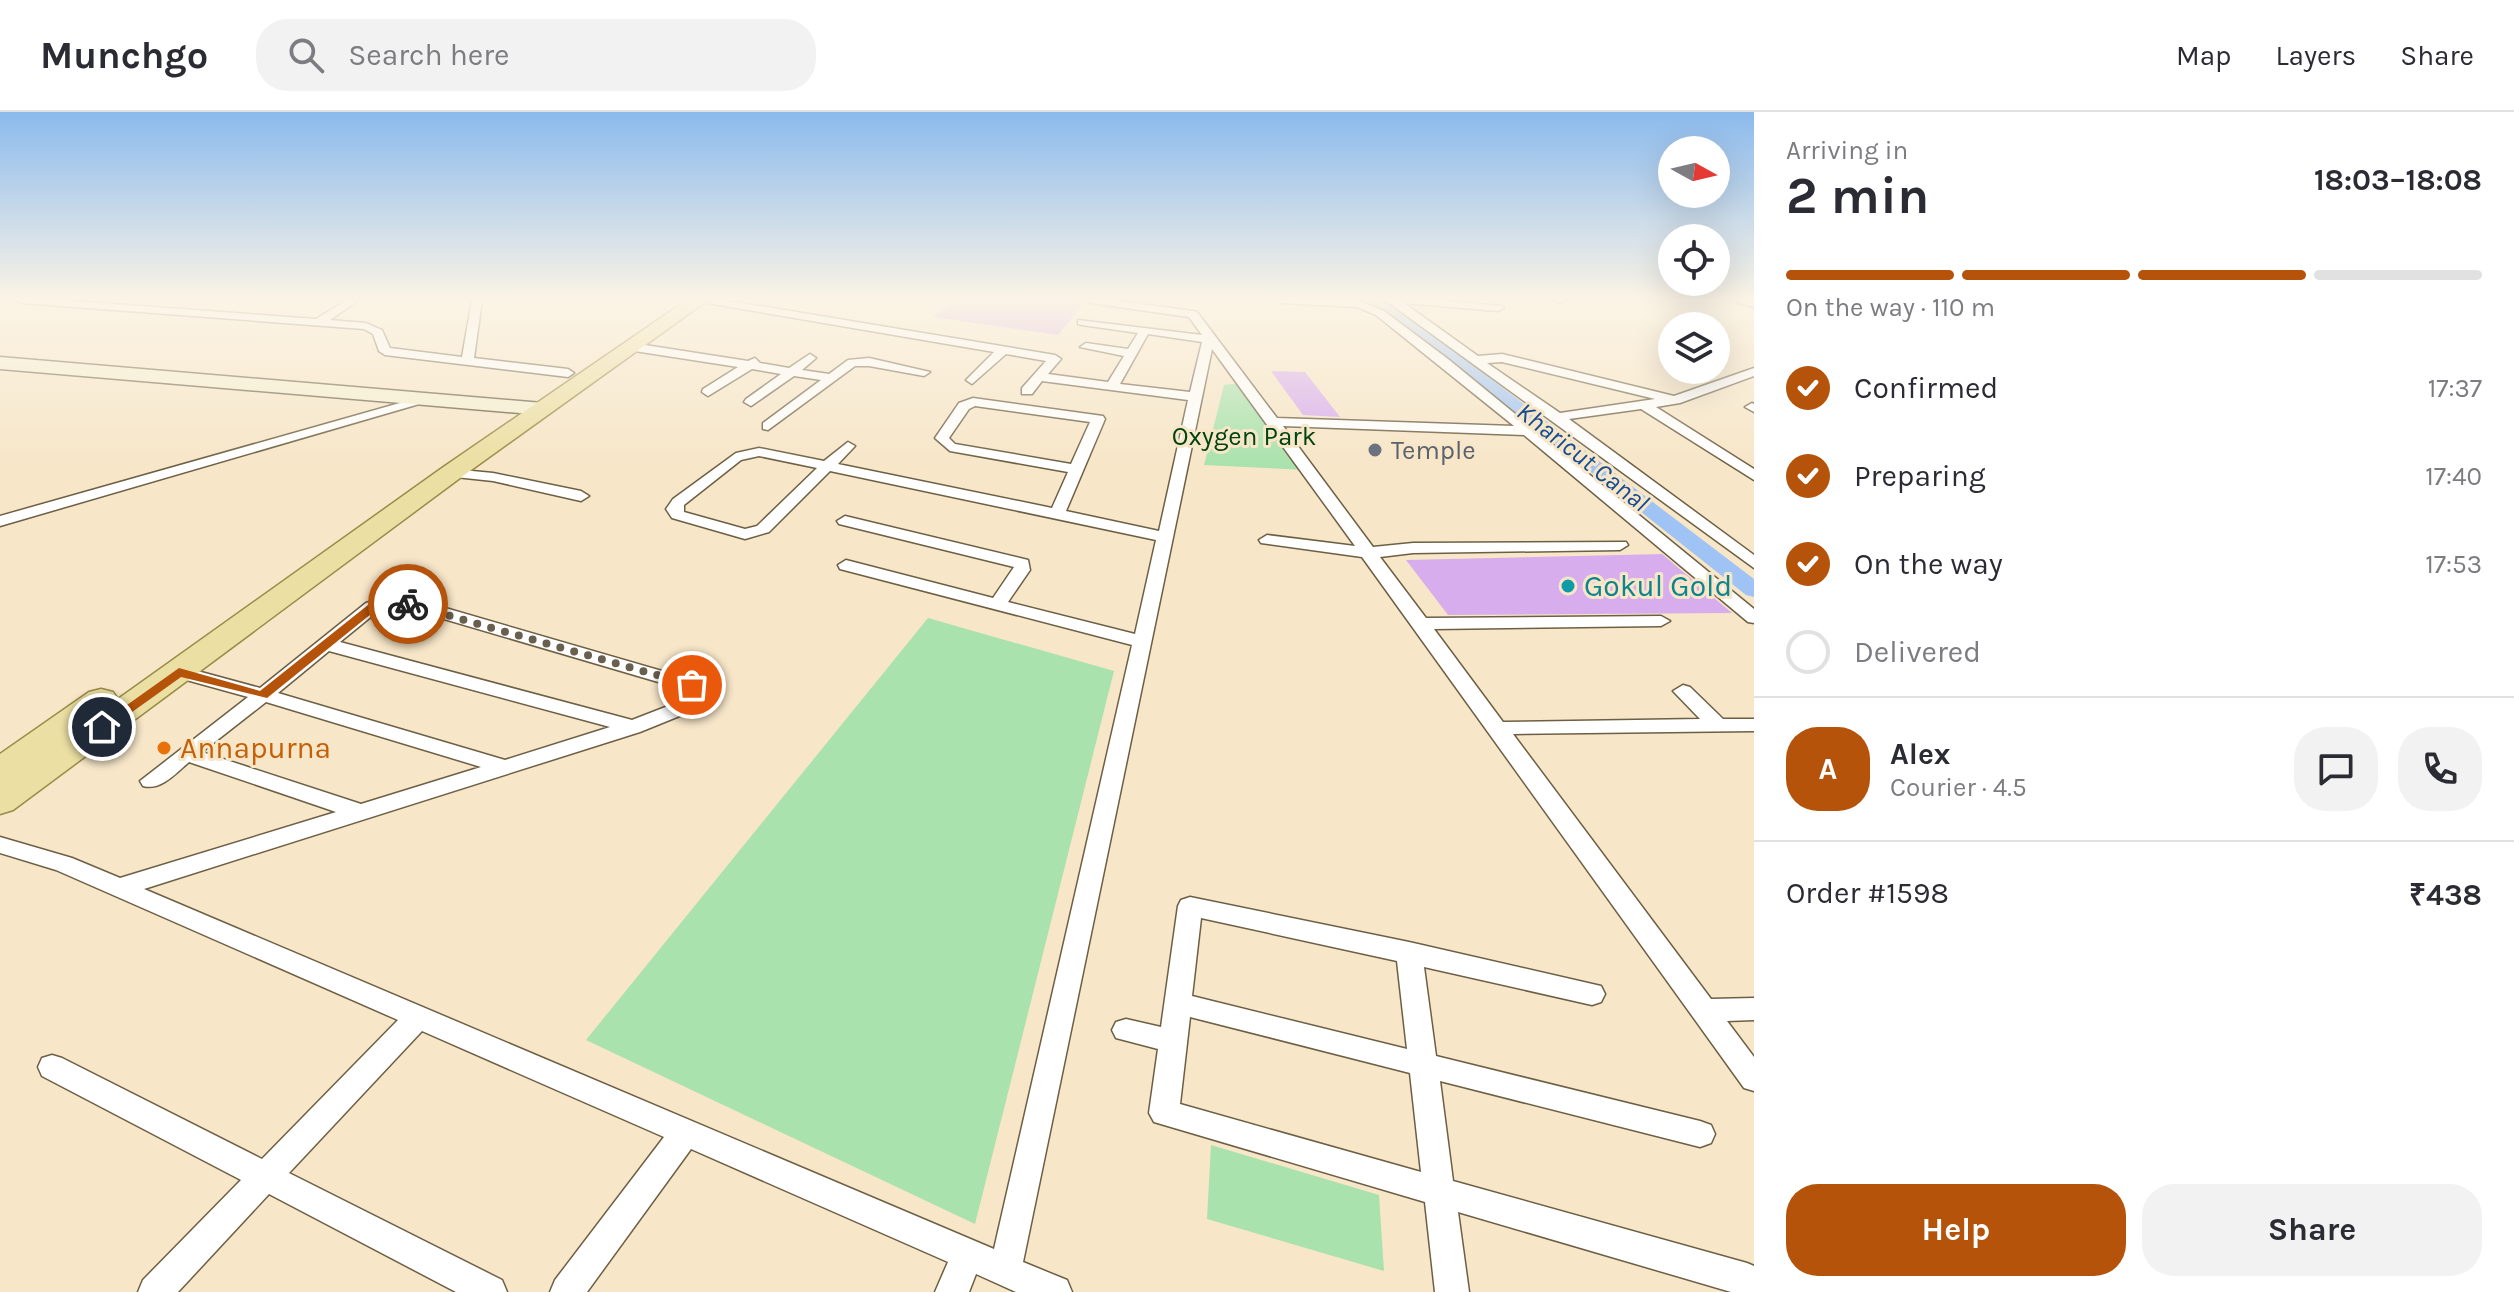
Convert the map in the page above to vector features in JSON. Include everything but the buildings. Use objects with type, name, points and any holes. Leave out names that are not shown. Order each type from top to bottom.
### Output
[{"type":"main road","points":[[0,801],[451,473],[568,373],[594,355]]},
{"type":"main road","points":[[0,771],[530,408],[619,355]]},
{"type":"street","points":[[398,355],[568,373]]},
{"type":"street","points":[[467,361],[468,355]]},
{"type":"street","points":[[685,355],[831,378]]},
{"type":"street","points":[[708,392],[765,355]]},
{"type":"street","points":[[972,380],[998,355]]},
{"type":"street","points":[[1027,391],[1055,359],[1032,355]]},
{"type":"street","points":[[1113,385],[1131,355]]},
{"type":"street","points":[[1005,1271],[1205,355]]},
{"type":"street","points":[[1222,355],[1754,1079]]},
{"type":"street","points":[[1435,355],[1754,618]]},
{"type":"street","points":[[1470,355],[1754,563]]},
{"type":"street","points":[[751,402],[810,358]]},
{"type":"street","points":[[1444,362],[1502,358],[1675,400]]},
{"type":"street","points":[[768,426],[831,378],[859,361],[924,372]]},
{"type":"street","points":[[0,363],[530,408]]},
{"type":"street","points":[[1558,417],[1675,400],[1754,372]]},
{"type":"street","points":[[1039,377],[1196,397]]},
{"type":"street","points":[[0,521],[426,400]]},
{"type":"street","points":[[1076,469],[950,447],[942,438],[964,406],[973,402],[1098,419]]},
{"type":"street","points":[[1057,514],[1106,403]]},
{"type":"street","points":[[1644,405],[1754,476]]},
{"type":"street","points":[[1272,422],[1528,431]]},
{"type":"street","points":[[848,446],[825,466],[755,533],[745,534],[678,515],[674,509],[678,502],[744,453],[759,452],[825,466],[1057,514],[1166,537]]},
{"type":"street","points":[[451,473],[493,477],[581,496]]},
{"type":"street","points":[[845,521],[1022,564],[1022,570],[997,604]]},
{"type":"street","points":[[1267,540],[1367,553],[1413,548],[1620,545]]},
{"type":"street","points":[[846,565],[1142,642]]},
{"type":"street","points":[[118,888],[633,727],[707,698],[710,691],[412,604],[389,601],[372,607],[151,781]]},
{"type":"street","points":[[1420,624],[1661,621]]},
{"type":"street","points":[[326,644],[633,727]]},
{"type":"street","points":[[179,672],[505,767]]},
{"type":"street","points":[[1683,691],[1718,726]]},
{"type":"street","points":[[1497,728],[1754,725]]},
{"type":"street","points":[[186,754],[360,812]]},
{"type":"street","points":[[0,845],[64,864],[1055,1292]]},
{"type":"street","points":[[1592,994],[1190,906],[1164,1113],[1747,1280]]},
{"type":"street","points":[[1409,952],[1452,1292]]},
{"type":"street","points":[[1178,1003],[1700,1134]]},
{"type":"street","points":[[1703,1010],[1754,1009]]},
{"type":"street","points":[[155,1292],[418,1017]]},
{"type":"street","points":[[1126,1030],[1173,1041]]},
{"type":"street","points":[[52,1067],[490,1292]]},
{"type":"street","points":[[567,1292],[686,1132]]},
{"type":"street","points":[[952,1292],[968,1254]]},
{"type":"green space","name":"Oxygen Park","points":[[1224,385],[1245,385],[1308,470],[1204,465]]},
{"type":"green space","points":[[928,618],[1114,671],[975,1224],[586,1040]]},
{"type":"green space","points":[[1211,1145],[1379,1195],[1384,1271],[1207,1219]]},
{"type":"waterway","name":"Kharicut Canal","points":[[1452,355],[1754,590]]},
{"type":"way so far","points":[[408,604],[692,685]]},
{"type":"place","name":"Temple","points":[[1375,450]]},
{"type":"place","name":"Gokul Gold","points":[[1568,586]]},
{"type":"place","name":"Annapurna","points":[[164,748]]},
{"type":"route","points":[[102,727],[179,672],[263,695],[372,607],[389,601],[408,604]]}]
